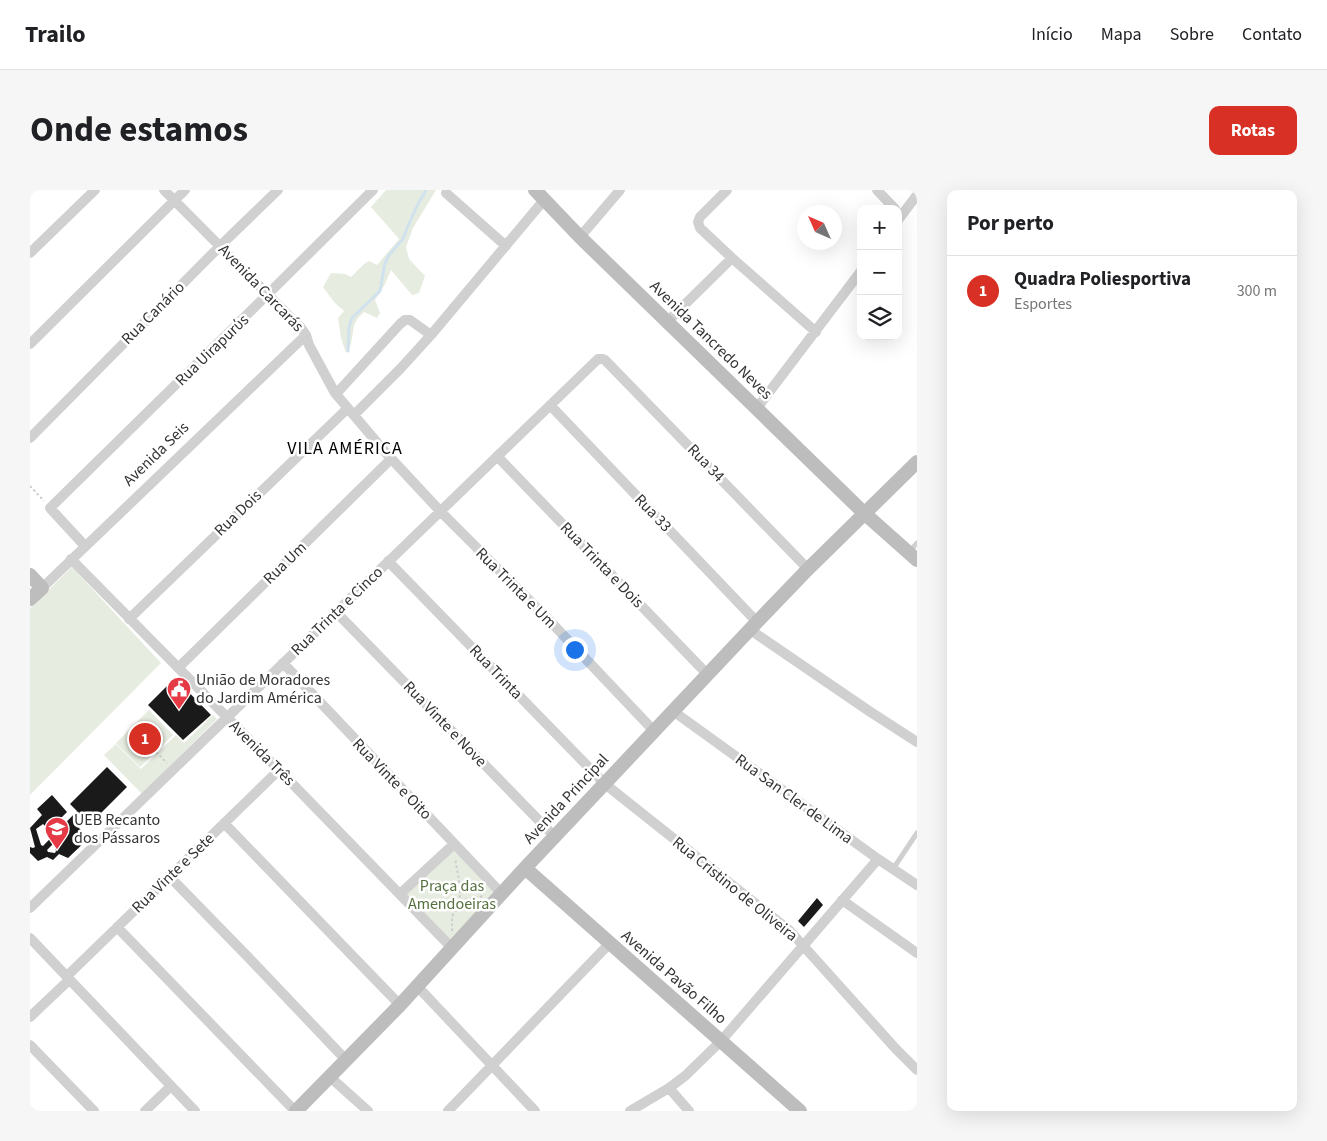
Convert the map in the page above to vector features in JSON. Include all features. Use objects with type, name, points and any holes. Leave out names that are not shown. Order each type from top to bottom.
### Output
[{"type":"street","points":[[30,253],[95,190]]},
{"type":"street","name":"Avenida Carcarás","points":[[164,190],[268,294],[306,335],[309,345],[336,394],[391,459],[440,511]]},
{"type":"street","points":[[30,344],[185,190]]},
{"type":"street","name":"Rua Canário","points":[[30,438],[278,190]]},
{"type":"street","name":"Rua Uirapurύs","points":[[50,508],[373,190]]},
{"type":"street","points":[[580,237],[620,190]]},
{"type":"street","points":[[727,190],[700,217],[698,222],[700,228],[816,332]]},
{"type":"street","points":[[877,190],[890,205]]},
{"type":"street","points":[[446,193],[506,246]]},
{"type":"street","name":"Avenida Tancredo Neves","points":[[539,195],[864,513],[914,552]]},
{"type":"street","name":"Rua Dois","points":[[128,618],[351,411],[401,368],[431,336],[506,246],[539,195]]},
{"type":"street","points":[[902,210],[917,195]]},
{"type":"street","points":[[667,322],[732,258]]},
{"type":"street","points":[[757,408],[857,276]]},
{"type":"street","points":[[336,394],[405,320],[410,320],[431,336]]},
{"type":"street","name":"Avenida Seis","points":[[30,599],[306,335]]},
{"type":"street","name":"Rua Trinta e Cinco","points":[[30,908],[550,405],[596,361],[603,359]]},
{"type":"street","name":"Rua 34","points":[[603,359],[808,568]]},
{"type":"street","name":"Rua 33","points":[[550,405],[753,626],[869,711],[917,742]]},
{"type":"street","name":"Rua Trinta e Dois","points":[[497,456],[707,674]]},
{"type":"street","name":"Rua Um","points":[[178,668],[391,459]]},
{"type":"street","name":"Avenida Principal","points":[[296,1111],[400,1005],[604,784],[808,568],[917,462]]},
{"type":"street","points":[[50,508],[85,546]]},
{"type":"street","name":"Rua Trinta e Um","points":[[440,511],[547,618],[654,731]]},
{"type":"street","name":"Avenida Três","points":[[71,560],[452,948]]},
{"type":"street","name":"Rua Trinta","points":[[388,561],[604,784]]},
{"type":"street","points":[[30,575],[42,588]]},
{"type":"street","name":"Rua Vinte e Nove","points":[[336,612],[555,837]]},
{"type":"street","name":"Rua Vinte e Oito","points":[[283,663],[502,894]]},
{"type":"street","name":"Rua San Cler de Lima","points":[[673,711],[878,859],[917,884]]},
{"type":"street","name":"Rua Vinte e Sete","points":[[30,1017],[117,927],[279,770]]},
{"type":"street","name":"Rua Cristino de Oliveira","points":[[604,784],[790,931],[917,1070]]},
{"type":"street","points":[[224,824],[400,1005]]},
{"type":"street","points":[[400,894],[454,844]]},
{"type":"street","points":[[630,1111],[669,1088],[685,1076],[721,1041],[878,859]]},
{"type":"street","name":"Avenida Pavão Filho","points":[[526,868],[800,1111]]},
{"type":"street","points":[[169,876],[346,1060]]},
{"type":"street","points":[[842,900],[917,953]]},
{"type":"street","points":[[117,927],[296,1111]]},
{"type":"street","points":[[30,938],[195,1111]]},
{"type":"street","points":[[448,1111],[610,943]]},
{"type":"street","points":[[417,986],[535,1111]]},
{"type":"street","points":[[30,1045],[94,1111]]},
{"type":"street","points":[[330,1077],[368,1111]]},
{"type":"street","points":[[145,1111],[171,1086]]},
{"type":"street","points":[[669,1088],[689,1111]]},
{"type":"lane","points":[[893,869],[917,833]]},
{"type":"path","points":[[30,486],[50,508]]},
{"type":"path","points":[[156,752],[173,769]]},
{"type":"path","points":[[452,948],[452,916],[458,909],[461,892],[454,853],[461,858]]},
{"type":"path","points":[[425,907],[431,909],[442,903],[502,894]]},
{"type":"green space","points":[[386,190],[436,190],[413,228],[406,247],[409,259],[425,276],[419,293],[412,295],[391,270],[375,300],[380,313],[377,318],[364,312],[358,318],[354,326],[351,345],[346,353],[341,338],[338,318],[344,311],[334,302],[323,287],[331,273],[345,274],[351,277],[369,261],[377,265],[399,239],[371,207]]},
{"type":"green space","points":[[72,567],[161,663],[30,795],[30,608]]},
{"type":"green space","points":[[149,710],[173,735],[140,767],[116,743]]},
{"type":"green space","points":[[213,715],[217,719],[142,794],[104,755],[116,744],[141,769],[176,735],[184,743]]},
{"type":"green space","name":"Praça das Amendoeiras","points":[[454,846],[501,894],[452,947],[402,895]]},
{"type":"building","name":"União de Moradores do Jardim América","points":[[175,678],[211,715],[183,740],[148,705]]},
{"type":"building","points":[[107,767],[127,787],[90,824],[81,816],[74,823],[89,838],[68,858],[59,854],[53,860],[47,857],[38,861],[30,853],[30,847],[35,847],[30,828],[42,815],[37,809],[52,795],[67,812],[53,826],[51,824],[47,828],[43,824],[36,829],[43,846],[77,811],[70,804]],"holes":[[[54,843],[55,853],[48,852],[47,850]]]},
{"type":"building","points":[[817,898],[823,905],[804,927],[798,921]]},
{"type":"waterway","points":[[348,351],[349,327],[352,318],[380,291],[385,263],[389,255],[403,239],[426,190]]},
{"type":"place","name":"União de Moradores do Jardim América","points":[[179,710]]},
{"type":"place","name":"Quadra Poliesportiva","points":[[145,739]]},
{"type":"place","name":"UEB Recanto dos Pássaros","points":[[57,850]]},
{"type":"district","name":"VILA AMÉRICA","points":[[345,448]]}]
